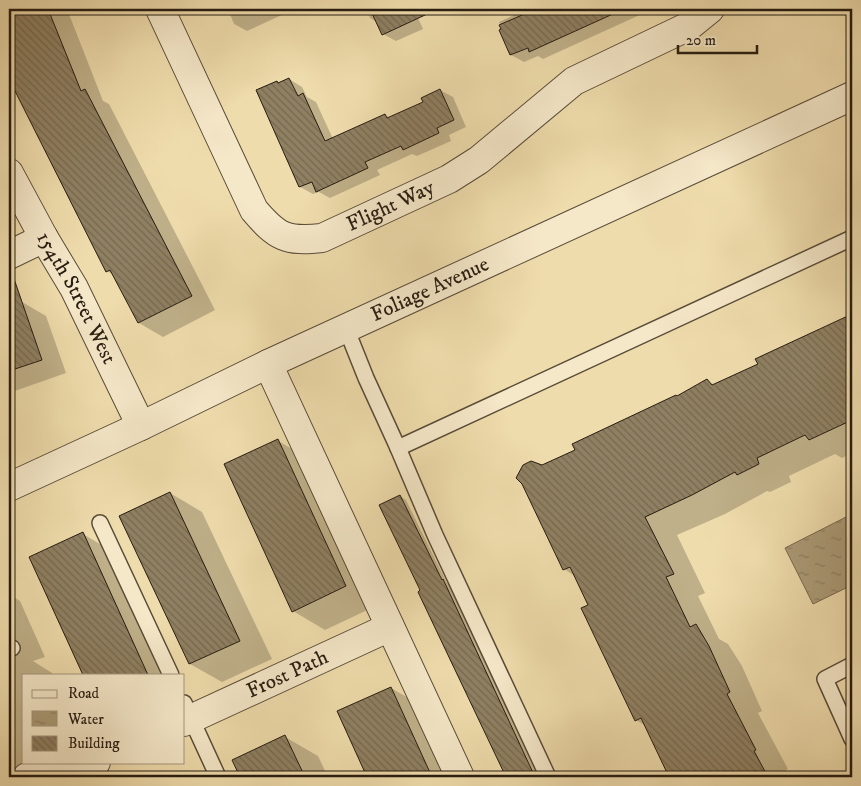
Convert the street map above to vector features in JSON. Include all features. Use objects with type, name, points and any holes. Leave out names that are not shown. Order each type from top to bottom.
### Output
[{"type":"street","name":"Flight Way","points":[[160,9],[254,210],[267,226],[282,236],[302,240],[322,238],[449,179],[479,160],[574,81],[689,26],[710,9]]},
{"type":"street","name":"Foliage Avenue","points":[[9,487],[141,426],[268,364],[852,96]]},
{"type":"street","name":"154th Street West","points":[[9,173],[44,238],[74,288],[141,426]]},
{"type":"street","points":[[9,255],[44,238]]},
{"type":"street","points":[[268,364],[460,777]]},
{"type":"street","name":"Frost Path","points":[[186,714],[390,627]]},
{"type":"street","points":[[27,777],[57,764],[90,769]]},
{"type":"lane","points":[[398,448],[852,238]]},
{"type":"lane","points":[[346,328],[435,535],[548,777]]},
{"type":"lane","points":[[100,523],[170,674]]},
{"type":"lane","points":[[852,665],[825,679],[852,739]]},
{"type":"lane","points":[[186,714],[218,777]]},
{"type":"water","points":[[852,514],[852,585],[813,604],[785,548]]},
{"type":"building","points":[[9,9],[48,9],[81,91],[85,89],[192,296],[138,323],[110,270],[106,272],[15,91],[9,93]]},
{"type":"building","points":[[370,9],[438,9],[382,35]]},
{"type":"building","points":[[536,9],[624,9],[529,52],[528,48],[510,55],[499,30],[501,29],[499,25]]},
{"type":"building","points":[[289,78],[298,96],[303,93],[325,141],[385,114],[387,118],[423,102],[421,98],[440,89],[454,120],[437,128],[439,133],[403,150],[401,146],[365,162],[368,168],[316,192],[312,182],[299,187],[256,90]]},
{"type":"building","points":[[9,273],[12,273],[42,360],[9,371]]},
{"type":"building","points":[[852,314],[852,420],[809,440],[805,435],[757,458],[759,464],[737,475],[735,472],[645,517],[674,574],[666,577],[690,627],[696,624],[709,646],[730,692],[727,694],[768,777],[669,777],[641,718],[635,721],[581,608],[588,605],[570,567],[563,570],[522,484],[516,478],[523,465],[531,461],[542,465],[575,450],[572,444],[677,396],[707,379],[712,385],[758,364],[755,359]]},
{"type":"building","points":[[278,439],[346,586],[292,612],[224,464]]},
{"type":"building","points":[[170,492],[240,641],[189,664],[119,516]]},
{"type":"building","points":[[400,495],[443,579],[535,777],[506,777],[379,505]]},
{"type":"building","points":[[83,532],[148,674],[83,674],[29,557]]},
{"type":"building","points":[[391,687],[432,777],[367,777],[337,711]]},
{"type":"building","points":[[285,735],[305,777],[240,777],[232,760]]}]
